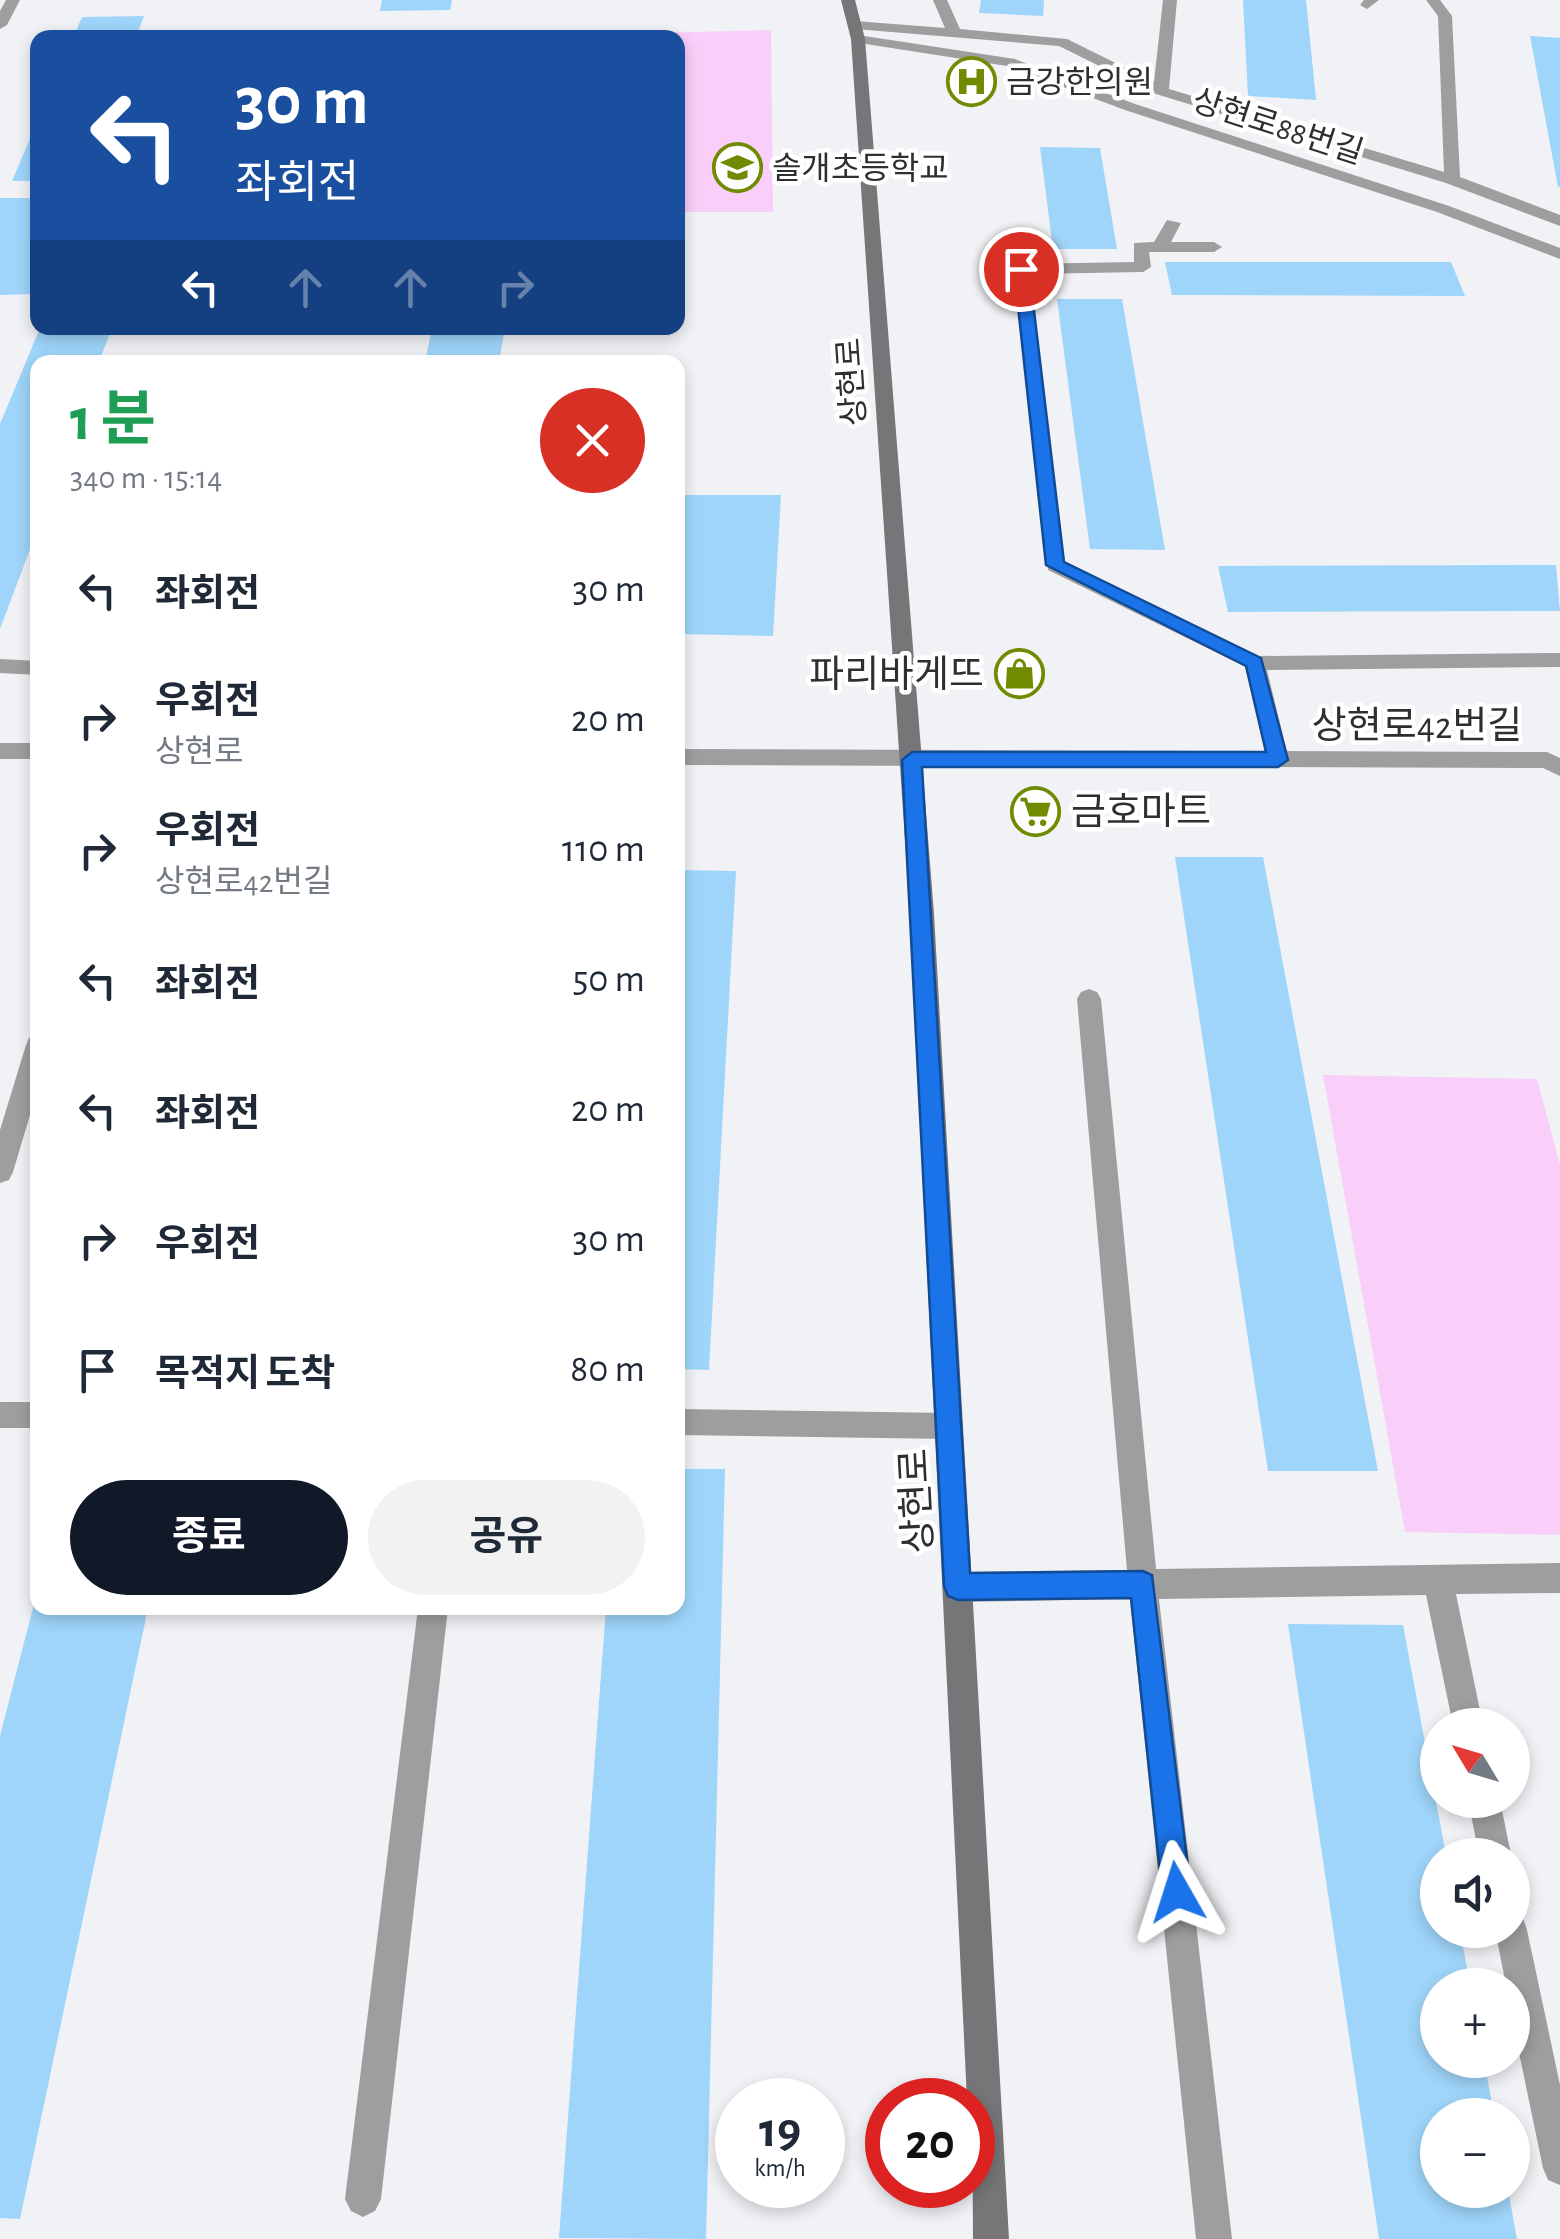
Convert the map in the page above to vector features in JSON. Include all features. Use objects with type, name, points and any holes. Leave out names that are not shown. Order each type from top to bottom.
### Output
[{"type":"street","points":[[0,25],[13,0]]},
{"type":"street","name":"상현로","points":[[848,0],[856,32],[912,760],[991,2239]]},
{"type":"street","points":[[940,0],[954,32]]},
{"type":"street","points":[[1161,91],[1170,0]]},
{"type":"street","points":[[1432,0],[1444,16],[1452,180]]},
{"type":"street","points":[[856,32],[954,32],[1062,42],[1161,91],[1452,180],[1560,221]]},
{"type":"street","name":"상현로88번길","points":[[856,32],[1010,62],[1130,107],[1443,209],[1560,254]]},
{"type":"street","points":[[1160,247],[1173,223]]},
{"type":"street","points":[[1214,247],[1140,246],[1143,267],[1021,269],[1055,565],[1254,662],[1560,660]]},
{"type":"street","points":[[1254,662],[1278,760]]},
{"type":"street","points":[[0,666],[30,668]]},
{"type":"street","points":[[0,751],[30,751]]},
{"type":"street","points":[[685,757],[912,760]]},
{"type":"street","name":"상현로42번길","points":[[912,760],[1547,760],[1560,768]]},
{"type":"street","points":[[1089,999],[1143,1584],[1214,2239]]},
{"type":"street","points":[[0,1172],[30,1073]]},
{"type":"street","points":[[0,1415],[30,1415]]},
{"type":"street","points":[[685,1422],[949,1426]]},
{"type":"street","points":[[958,1586],[1560,1578]]},
{"type":"street","points":[[1438,1580],[1464,1708]]},
{"type":"street","points":[[363,2199],[432,1615]]},
{"type":"street","points":[[1515,1948],[1560,2168]]},
{"type":"shaded area","points":[[771,30],[773,212],[685,212],[685,32]]},
{"type":"shaded area","points":[[1323,1075],[1537,1079],[1560,1165],[1560,1535],[1405,1532]]},
{"type":"building","points":[[382,0],[452,0],[450,10],[380,11]]},
{"type":"building","points":[[981,0],[1044,0],[1043,16],[979,13]]},
{"type":"building","points":[[1243,0],[1306,0],[1316,100],[1248,96]]},
{"type":"building","points":[[144,16],[139,30],[76,30],[82,17]]},
{"type":"building","points":[[1530,36],[1560,38],[1560,187],[1558,187]]},
{"type":"building","points":[[30,139],[30,181],[12,181]]},
{"type":"building","points":[[1040,147],[1100,148],[1117,249],[1053,249]]},
{"type":"building","points":[[0,198],[30,198],[30,294],[0,295]]},
{"type":"building","points":[[1165,262],[1451,262],[1465,296],[1172,295]]},
{"type":"building","points":[[1057,299],[1122,299],[1165,550],[1090,549]]},
{"type":"building","points":[[37,335],[109,335],[102,355],[30,355],[30,549],[0,629],[0,424]]},
{"type":"building","points":[[431,335],[504,335],[500,355],[426,355]]},
{"type":"building","points":[[685,495],[781,495],[773,636],[685,634]]},
{"type":"building","points":[[1556,565],[1560,611],[1228,612],[1218,566]]},
{"type":"building","points":[[1175,857],[1263,857],[1378,1471],[1268,1471]]},
{"type":"building","points":[[685,870],[736,871],[709,1370],[685,1369]]},
{"type":"building","points":[[685,1469],[725,1469],[706,2239],[559,2238],[605,1615],[685,1615]]},
{"type":"building","points":[[31,1615],[147,1615],[20,2219],[0,2218],[0,1736]]},
{"type":"building","points":[[1288,1624],[1403,1625],[1420,1716],[1420,1818],[1439,1818],[1443,1838],[1420,1838],[1420,1948],[1463,1948],[1467,1968],[1420,1968],[1420,2078],[1487,2078],[1491,2098],[1420,2098],[1420,2208],[1511,2208],[1517,2239],[1379,2239]]},
{"type":"place","name":"금강한의원","points":[[971,82]]},
{"type":"place","name":"솔개초등학교","points":[[737,168]]},
{"type":"place","name":"파리바게뜨","points":[[1019,674]]},
{"type":"place","name":"금호마트","points":[[1036,811]]},
{"type":"route","points":[[1021,269],[1055,565],[1254,662],[1278,760],[912,760],[958,1586],[1143,1584],[1177,1892]]}]
